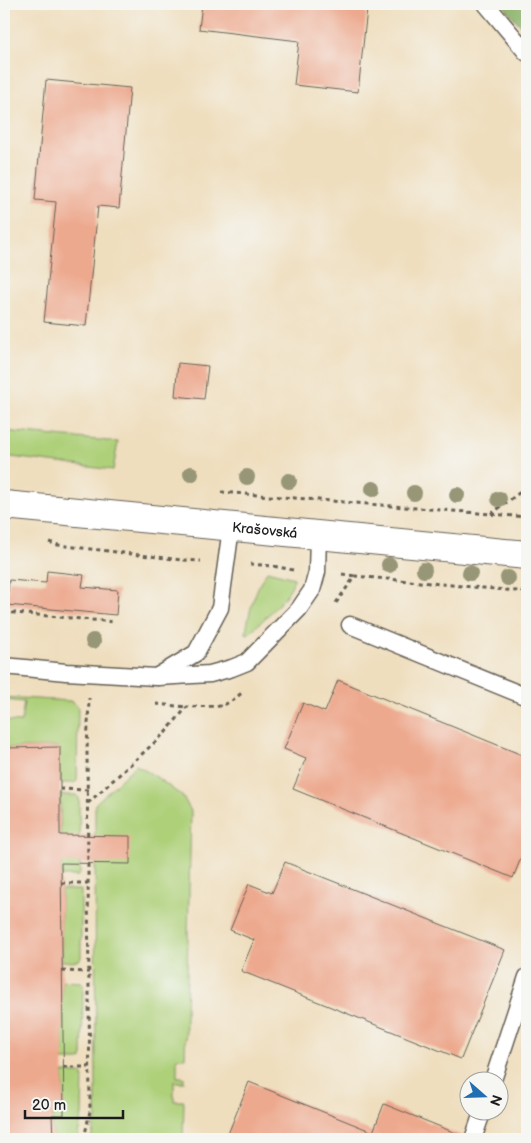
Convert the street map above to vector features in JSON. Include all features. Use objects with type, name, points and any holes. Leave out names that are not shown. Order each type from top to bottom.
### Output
[{"type":"street","name":"Krašovská","points":[[4,505],[527,555]]},
{"type":"lane","points":[[486,4],[527,53]]},
{"type":"lane","points":[[156,677],[196,653],[220,608],[230,528]]},
{"type":"lane","points":[[4,666],[66,672],[156,677],[210,674],[247,662],[299,609],[312,590],[317,572],[318,536]]},
{"type":"lane","points":[[350,625],[527,698]]},
{"type":"lane","points":[[496,1070],[527,977]]},
{"type":"lane","points":[[473,1139],[480,1120]]},
{"type":"path","points":[[490,514],[527,487]]},
{"type":"path","points":[[212,492],[527,517]]},
{"type":"path","points":[[40,541],[58,545],[182,560],[274,566],[293,570],[355,576]]},
{"type":"path","points":[[4,612],[115,622]]},
{"type":"path","points":[[84,1139],[90,1111],[89,698]]},
{"type":"path","points":[[88,803],[165,733],[187,707],[222,706]]},
{"type":"path","points":[[60,789],[88,790]]},
{"type":"path","points":[[61,883],[88,883]]},
{"type":"path","points":[[62,971],[89,972]]},
{"type":"path","points":[[63,1067],[89,1067]]},
{"type":"green space","points":[[502,4],[527,4],[527,33]]},
{"type":"green space","points":[[4,431],[118,442],[113,470],[4,456]]},
{"type":"green space","points":[[267,571],[294,578],[292,585],[275,608],[248,634],[246,633],[253,600]]},
{"type":"green space","points":[[4,697],[70,701],[78,706],[77,781],[73,783],[60,783],[59,747],[4,748],[4,721],[21,722],[24,702],[4,700]]},
{"type":"green space","points":[[136,765],[158,778],[183,797],[191,811],[185,1058],[177,1058],[177,1077],[184,1077],[184,1082],[174,1082],[174,1101],[184,1101],[183,1139],[91,1139],[96,1118],[95,804]]},
{"type":"green space","points":[[60,795],[76,795],[79,798],[80,873],[78,876],[61,876]]},
{"type":"green space","points":[[61,890],[81,890],[81,958],[75,962],[62,961]]},
{"type":"green space","points":[[62,981],[81,982],[83,984],[82,1059],[80,1060],[63,1060]]},
{"type":"green space","points":[[63,1073],[83,1074],[82,1115],[77,1139],[53,1139],[52,1115],[64,1115]]},
{"type":"building","points":[[202,4],[324,4],[367,9],[358,92],[294,85],[299,41],[199,29]]},
{"type":"building","points":[[46,80],[130,88],[119,208],[98,206],[86,326],[44,322],[56,202],[35,200]]},
{"type":"building","points":[[178,363],[208,366],[204,399],[175,396]]},
{"type":"building","points":[[47,571],[84,575],[82,587],[118,590],[116,615],[7,605],[9,580],[46,583]]},
{"type":"building","points":[[338,680],[527,757],[527,843],[513,878],[293,789],[306,758],[284,749],[303,703],[325,712]]},
{"type":"building","points":[[60,747],[60,835],[130,836],[130,864],[61,863],[64,1115],[52,1115],[53,1139],[4,1139],[4,943],[7,943],[4,748]]},
{"type":"building","points":[[285,862],[505,950],[461,1059],[241,971],[254,940],[230,930],[249,884],[272,893]]},
{"type":"building","points":[[249,1082],[373,1132],[384,1104],[463,1136],[463,1139],[226,1139]]}]
